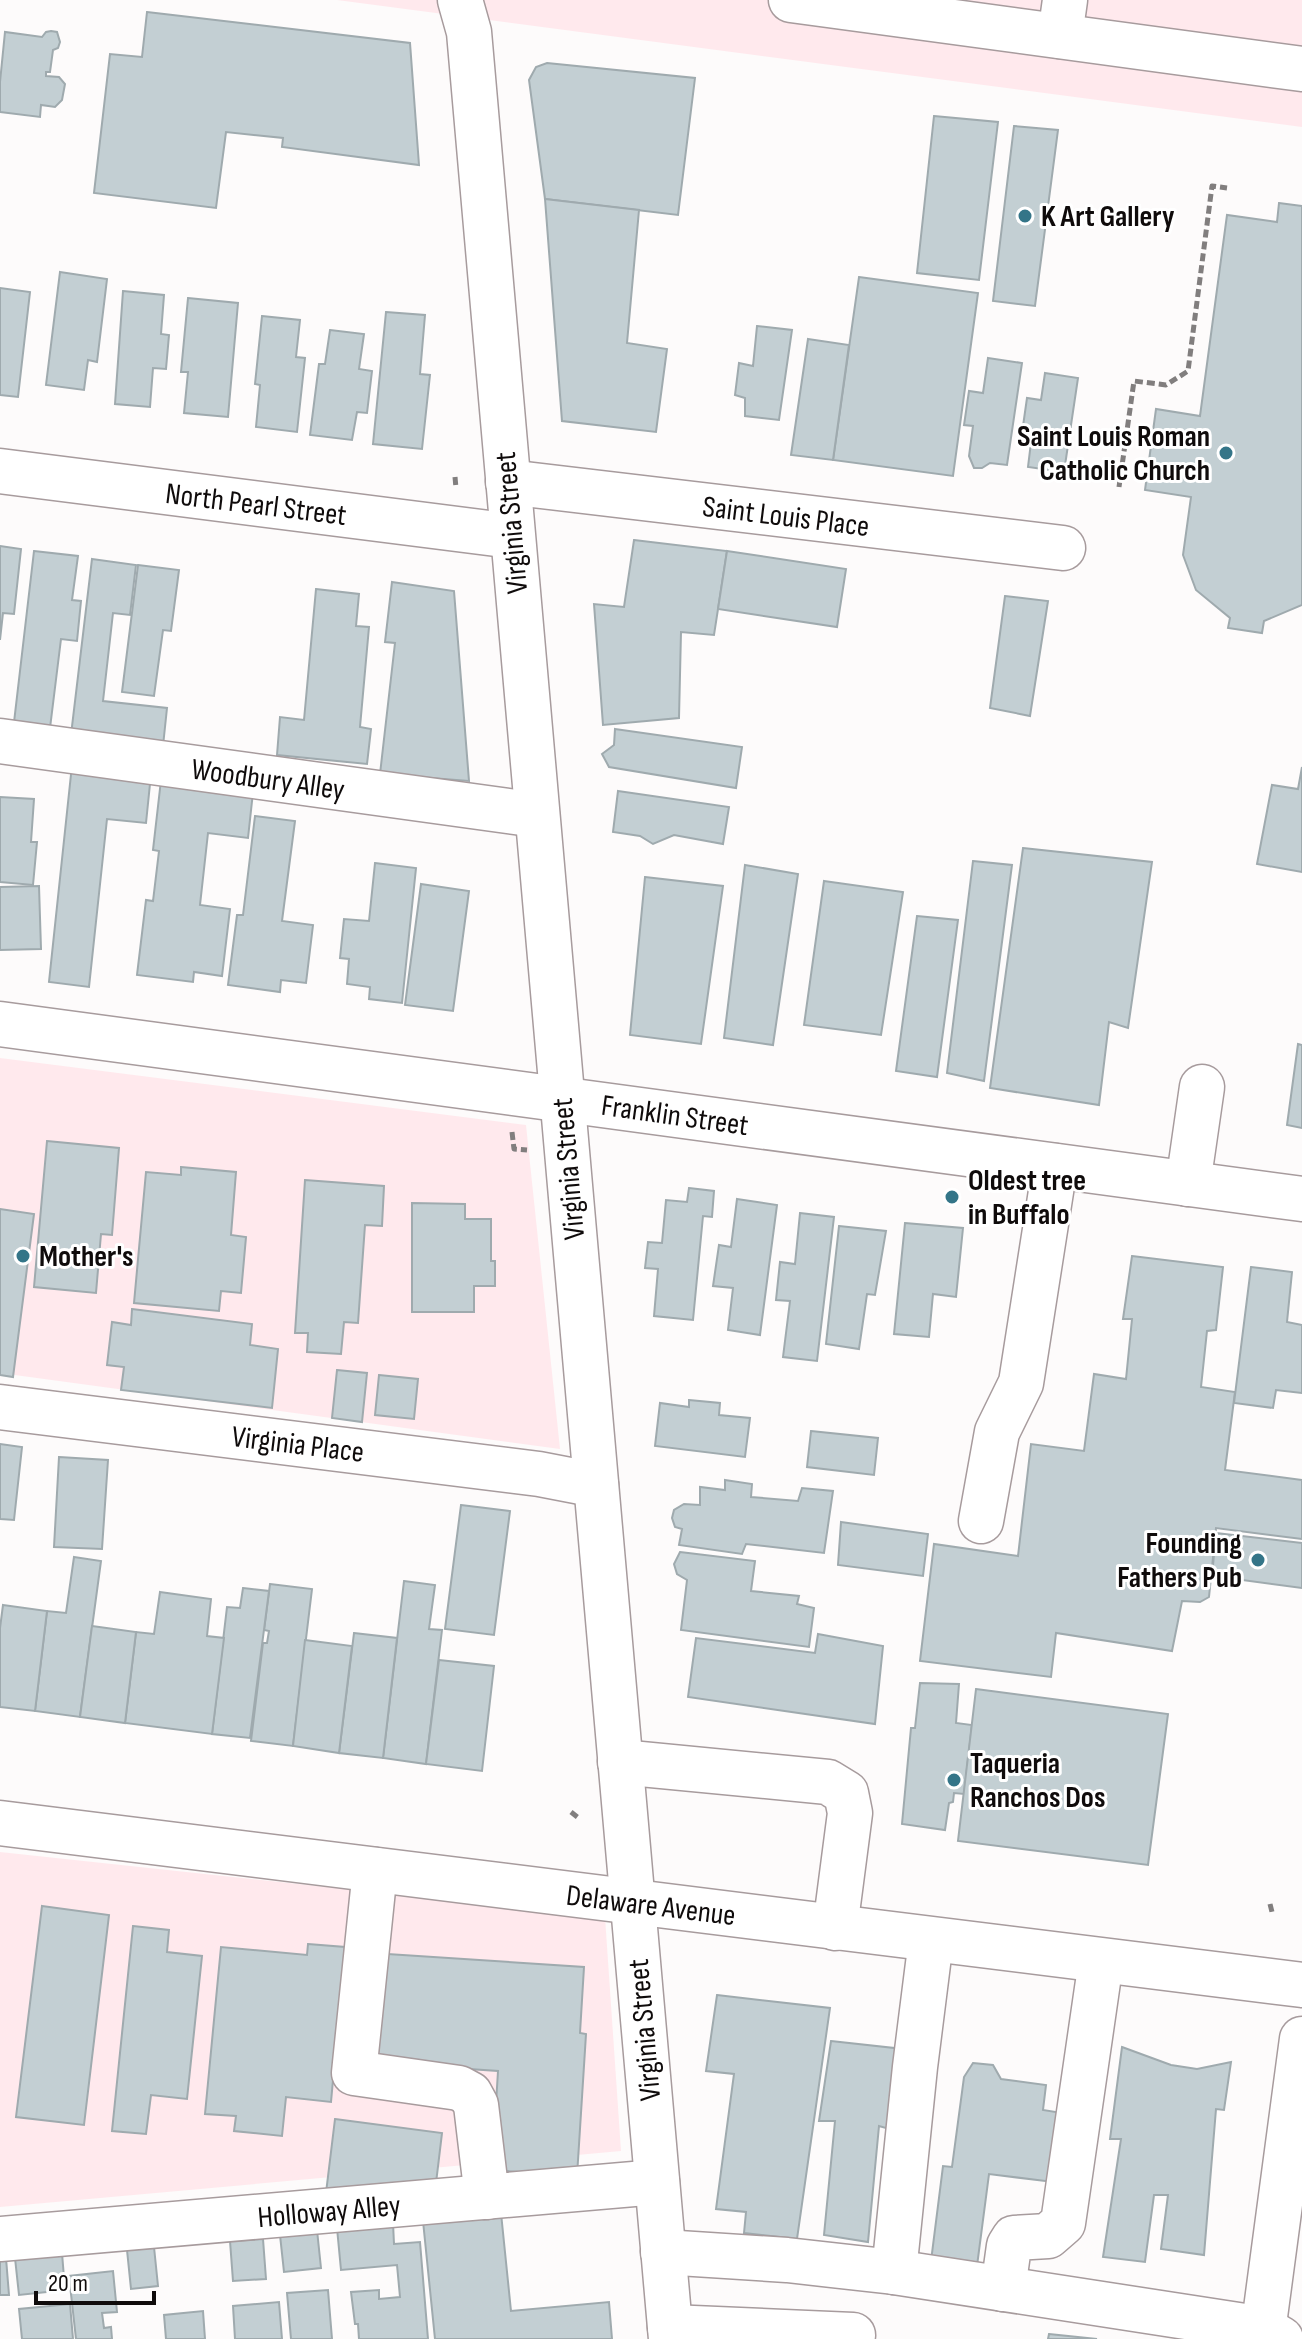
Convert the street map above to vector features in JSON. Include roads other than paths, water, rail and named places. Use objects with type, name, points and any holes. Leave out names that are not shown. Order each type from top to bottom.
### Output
[{"type":"street","name":"Virginia Street","points":[[460,0],[469,32],[670,2333]]},
{"type":"street","points":[[791,0],[1062,18],[1302,69]]},
{"type":"street","name":"North Pearl Street","points":[[0,471],[512,536]]},
{"type":"street","name":"Saint Louis Place","points":[[508,482],[1063,548]]},
{"type":"street","name":"Woodbury Alley","points":[[0,741],[537,815]]},
{"type":"street","name":"Franklin Street","points":[[0,1024],[1302,1199]]},
{"type":"street","points":[[1188,1184],[1202,1087]]},
{"type":"street","points":[[981,1521],[997,1432],[1021,1383],[1055,1166]]},
{"type":"street","name":"Virginia Place","points":[[0,1407],[539,1474],[596,1485]]},
{"type":"street","points":[[620,1762],[828,1782],[846,1793],[850,1813],[835,1928]]},
{"type":"street","name":"Delaware Avenue","points":[[0,1823],[1302,1985]]},
{"type":"street","points":[[375,1870],[354,2073],[459,2088],[470,2094],[476,2105],[487,2197]]},
{"type":"street","points":[[894,2272],[931,1940]]},
{"type":"street","points":[[1003,2289],[1009,2246],[1014,2238],[1048,2236],[1063,2223],[1101,1961]]},
{"type":"street","points":[[663,2252],[787,2260],[894,2272],[1269,2336],[1302,2039]]},
{"type":"street","name":"Holloway Alley","points":[[0,2239],[657,2182]]},
{"type":"street","points":[[670,2333],[853,2335]]},
{"type":"place","name":"K Art Gallery","points":[[1025,216]]},
{"type":"place","name":"Saint Louis Roman Catholic Church","points":[[1226,453]]},
{"type":"place","name":"Oldest tree in Buffalo","points":[[952,1197]]},
{"type":"place","name":"Mother's","points":[[23,1256]]},
{"type":"place","name":"Founding Fathers Pub","points":[[1258,1560]]},
{"type":"place","name":"Taqueria Ranchos Dos","points":[[954,1780]]}]
